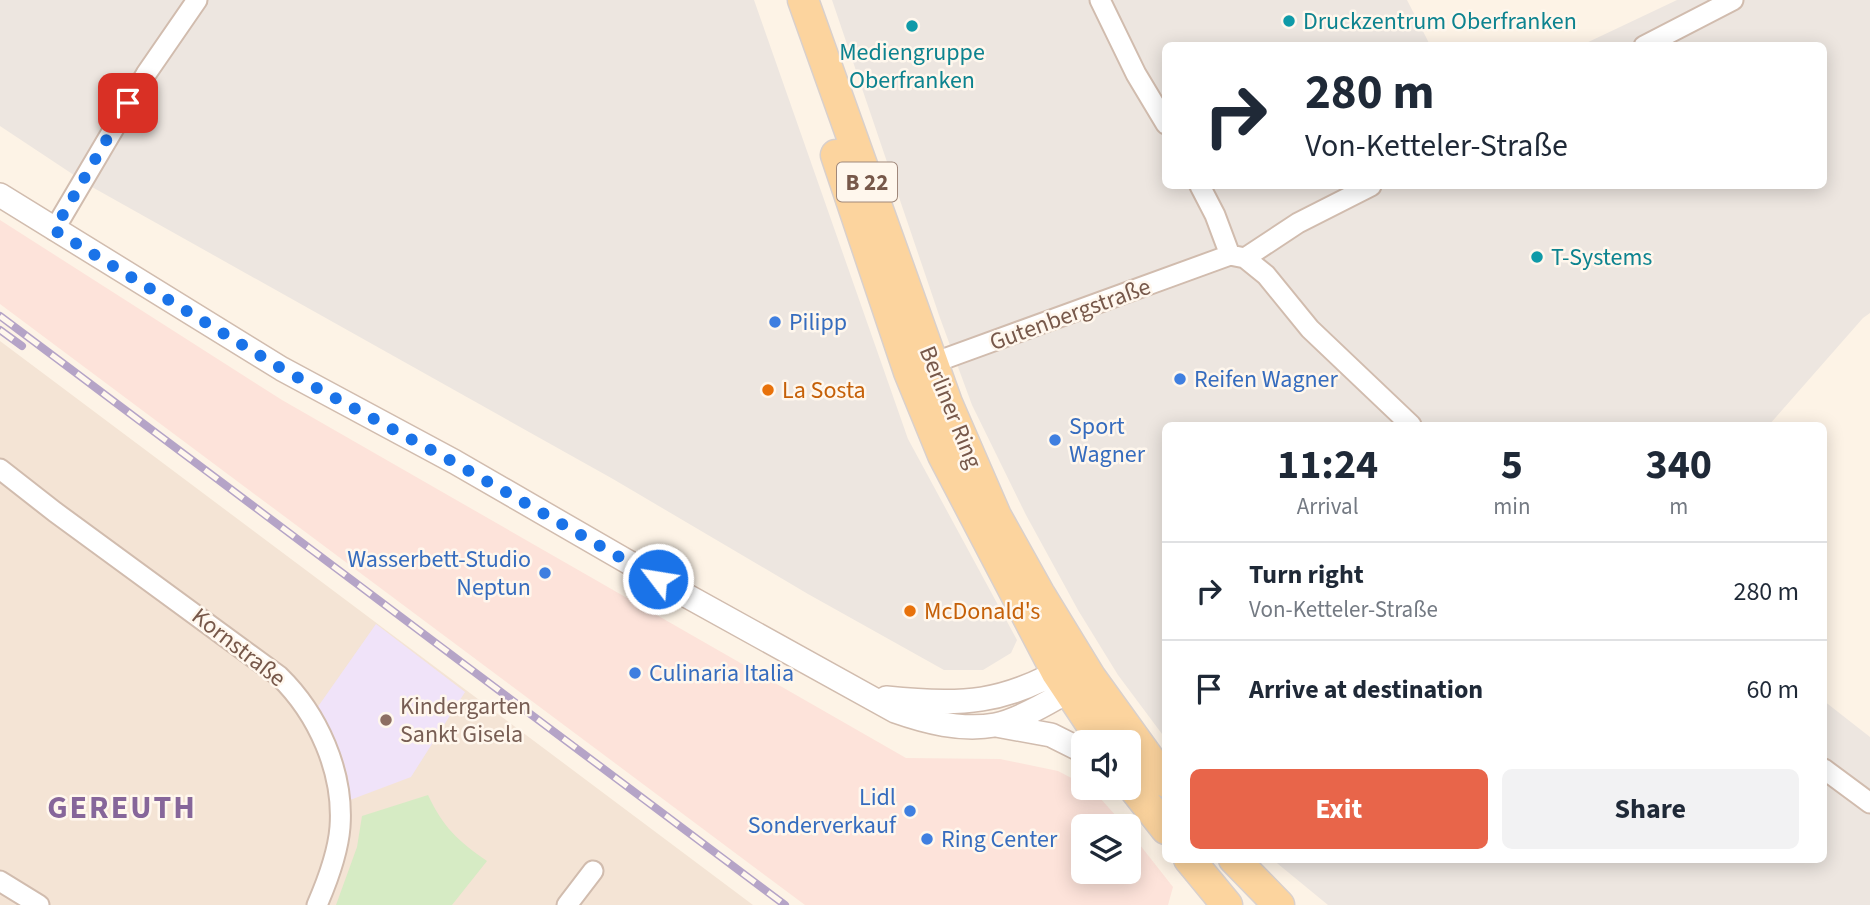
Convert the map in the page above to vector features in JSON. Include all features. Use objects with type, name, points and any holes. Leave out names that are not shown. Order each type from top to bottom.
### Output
[{"type":"main road","name":"Berliner Ring","points":[[784,0],[921,368],[963,443],[996,516],[1039,593],[1097,730]]},
{"type":"main road","name":"Berliner Ring","points":[[803,0],[921,368]]},
{"type":"main road","name":"Berliner Ring","points":[[1074,675],[1162,777]]},
{"type":"main road","points":[[1141,797],[1162,824]]},
{"type":"main road","points":[[1192,863],[1227,905]]},
{"type":"main road","points":[[1238,863],[1279,905]]},
{"type":"street","points":[[54,230],[146,74],[197,0]]},
{"type":"street","points":[[1100,0],[1136,74],[1162,117]]},
{"type":"street","points":[[1652,42],[1733,0]]},
{"type":"street","points":[[1202,189],[1238,257],[1266,275],[1310,330],[1408,422]]},
{"type":"street","name":"Gutenbergstraße","points":[[921,368],[1238,257],[1365,189]]},
{"type":"street","points":[[0,195],[282,369],[467,469],[680,592],[895,711],[921,720],[954,726],[996,725],[1051,735],[1071,745]]},
{"type":"street","name":"Kornstraße","points":[[0,469],[279,676],[304,703],[323,739],[340,799],[340,829],[332,863],[317,905]]},
{"type":"street","points":[[871,697],[967,703],[1074,675]]},
{"type":"street","points":[[996,725],[1045,705],[1074,675]]},
{"type":"street","points":[[1827,771],[1870,803]]},
{"type":"street","points":[[567,905],[593,871]]},
{"type":"street","points":[[0,881],[39,905]]},
{"type":"shaded area","points":[[0,0],[754,0],[908,439],[1017,640],[1011,653],[983,670],[944,670],[808,594],[613,479],[92,187],[0,126]]},
{"type":"shaded area","points":[[832,0],[1407,0],[1428,42],[1162,42],[1162,189],[1827,189],[1827,42],[1588,42],[1677,0],[1870,0],[1870,313],[1772,422],[1162,422],[1162,734],[1118,675],[1078,610],[1026,515],[972,405]]},
{"type":"shaded area","points":[[0,220],[282,400],[906,758],[1000,759],[1058,771],[1071,778],[1071,800],[1102,800],[1114,814],[1071,814],[1071,884],[1141,884],[1141,846],[1173,887],[1168,905],[805,905],[0,304]]},
{"type":"shaded area","points":[[0,341],[753,905],[0,905]]},
{"type":"shaded area","name":"Kindergarten Sankt Gisela","points":[[376,624],[465,692],[411,777],[350,800],[342,756],[317,708]]},
{"type":"shaded area","points":[[1827,703],[1870,737],[1870,905],[1328,905],[1277,863],[1827,863]]},
{"type":"green space","points":[[428,795],[439,816],[452,832],[487,861],[452,905],[336,905],[357,847],[362,816]]},
{"type":"railway","points":[[0,316],[785,905]]},
{"type":"railway","points":[[0,330],[22,346]]},
{"type":"place","name":"Druckzentrum Oberfranken","points":[[1289,21]]},
{"type":"place","name":"Mediengruppe Oberfranken","points":[[912,26]]},
{"type":"place","name":"T-Systems","points":[[1537,257]]},
{"type":"place","name":"Pilipp","points":[[775,322]]},
{"type":"place","name":"Reifen Wagner","points":[[1180,379]]},
{"type":"place","name":"La Sosta","points":[[768,390]]},
{"type":"place","name":"Sport Wagner","points":[[1055,440]]},
{"type":"place","name":"Wasserbett-Studio Neptun","points":[[545,573]]},
{"type":"place","name":"McDonald's","points":[[910,611]]},
{"type":"place","name":"Culinaria Italia","points":[[635,673]]},
{"type":"place","name":"Kindergarten Sankt Gisela","points":[[386,720]]},
{"type":"place","name":"Lidl Sonderverkauf","points":[[910,811]]},
{"type":"place","name":"Ring Center","points":[[927,839]]},
{"type":"district","name":"GEREUTH","points":[[122,807]]},
{"type":"route","points":[[128,103],[54,230],[282,369],[455,463],[658,579]]}]
